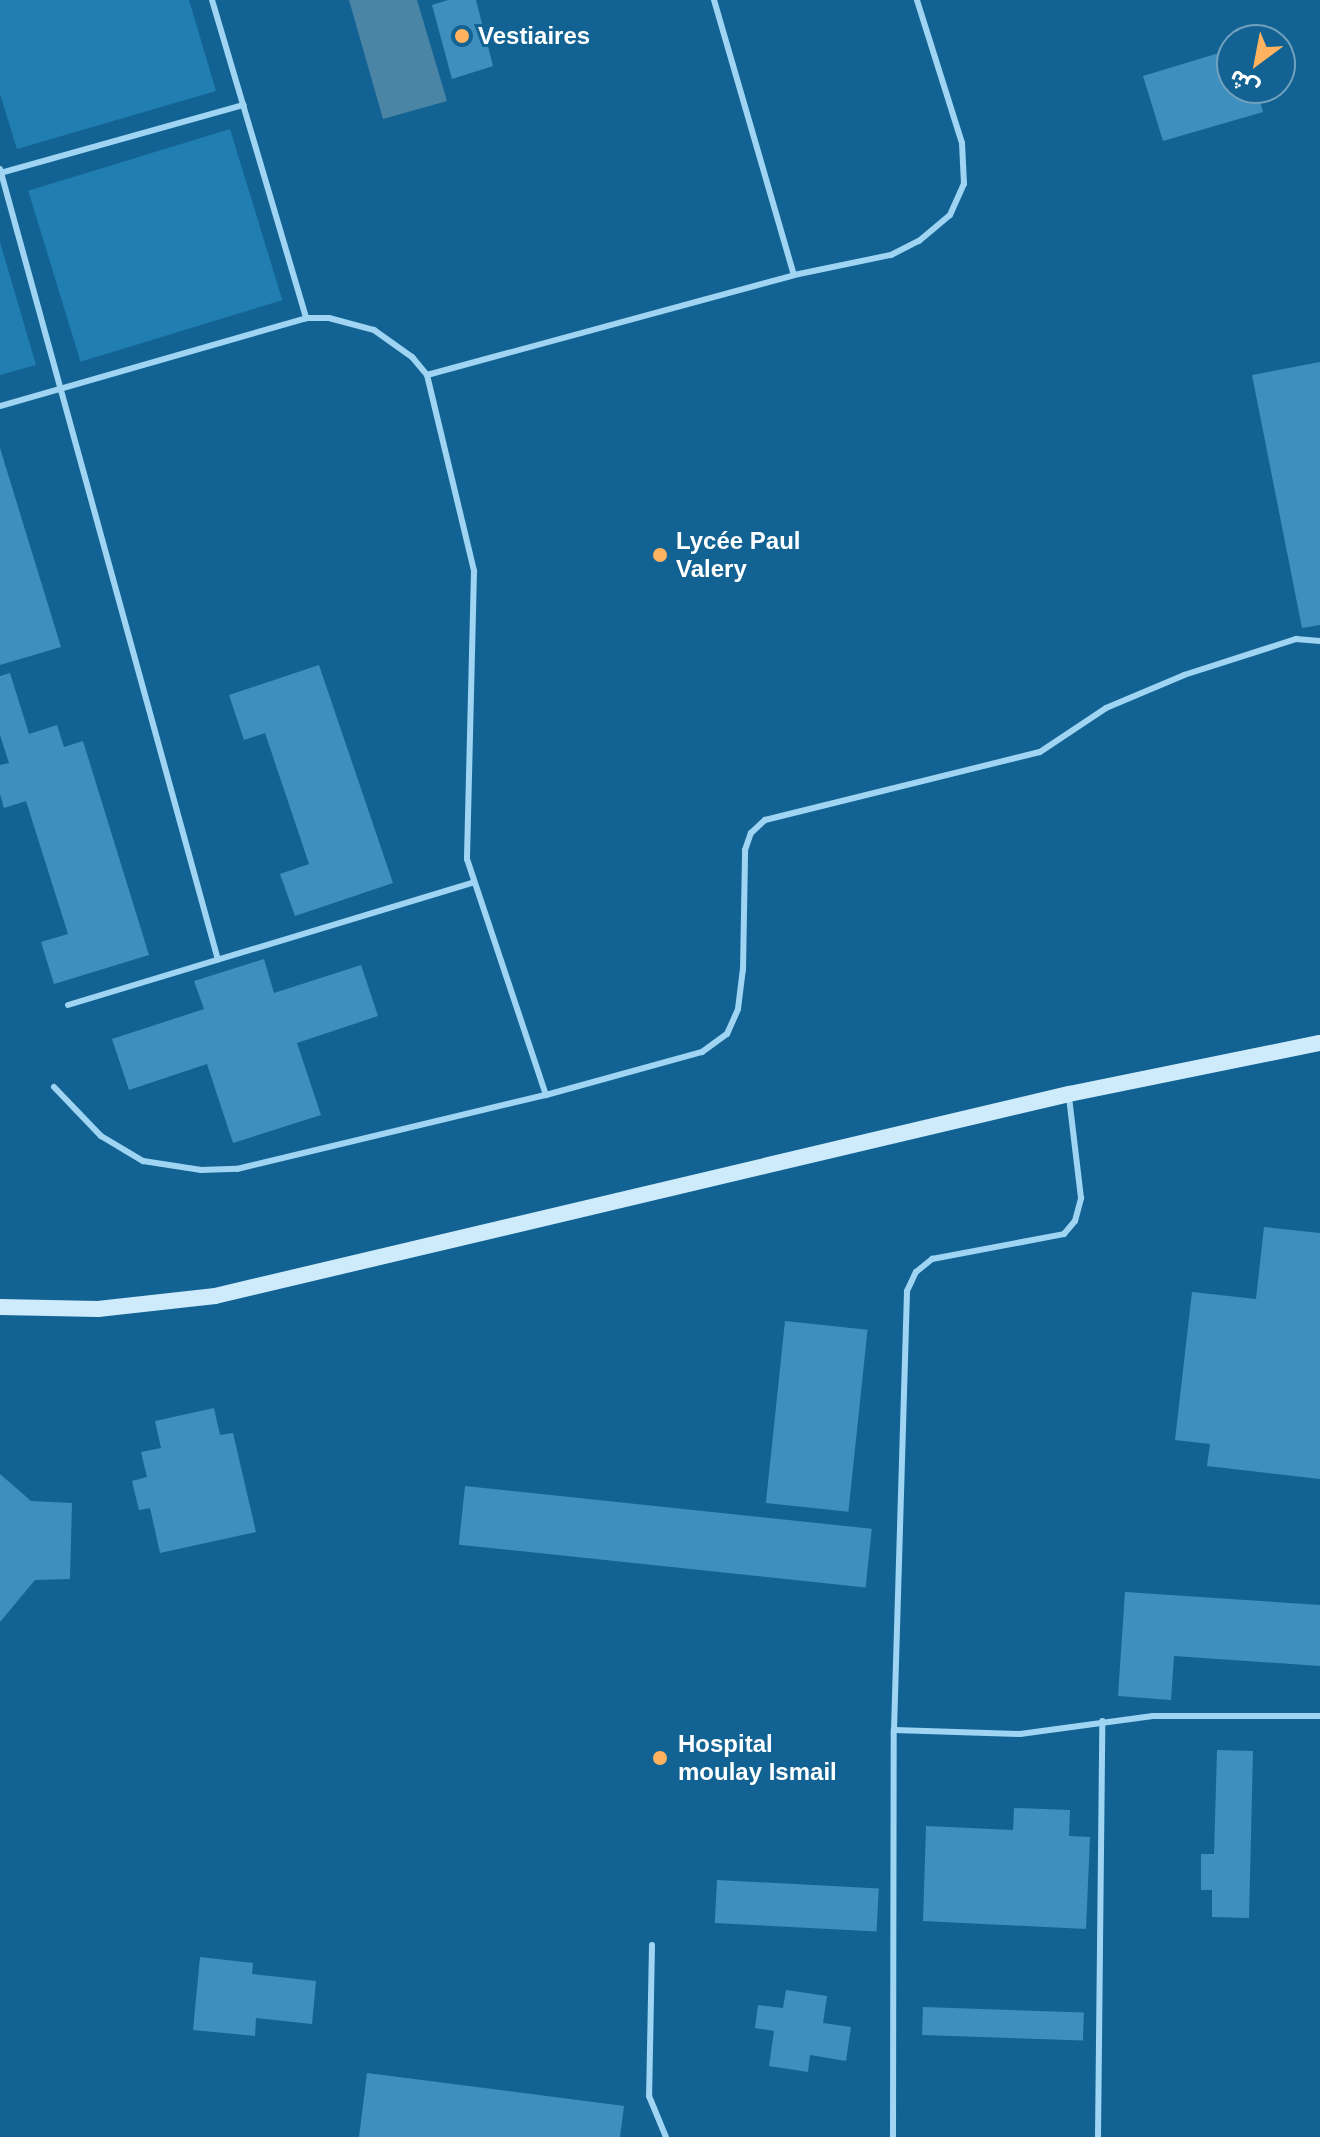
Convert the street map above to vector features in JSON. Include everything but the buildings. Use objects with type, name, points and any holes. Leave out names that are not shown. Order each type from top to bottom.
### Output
[{"type":"main road","points":[[0,1307],[98,1309],[215,1296],[1069,1094],[1320,1043]]},
{"type":"lane","points":[[212,0],[306,318]]},
{"type":"lane","points":[[714,0],[794,275]]},
{"type":"lane","points":[[427,375],[794,275],[891,255],[950,215],[964,184],[962,143],[917,0]]},
{"type":"lane","points":[[218,960],[0,172],[244,105]]},
{"type":"lane","points":[[0,406],[306,318],[329,318],[374,330],[412,357],[427,375],[474,571],[463,840],[473,883],[546,1095]]},
{"type":"lane","points":[[54,1087],[101,1136],[143,1161],[201,1170],[237,1169],[546,1095],[702,1052],[727,1034],[738,1009],[743,970],[745,850],[751,833],[765,820],[1040,752],[1106,708],[1184,675],[1296,639],[1320,641]]},
{"type":"lane","points":[[68,1005],[473,883]]},
{"type":"lane","points":[[893,2137],[894,1730],[907,1291],[916,1272],[932,1259],[1064,1234],[1075,1221],[1081,1198],[1069,1094]]},
{"type":"lane","points":[[894,1730],[1020,1734],[1153,1716],[1320,1716]]},
{"type":"lane","points":[[1098,2137],[1102,1721]]},
{"type":"lane","points":[[652,1945],[649,2096],[666,2137]]},
{"type":"shaded area","points":[[0,0],[189,0],[216,91],[17,149],[0,94]]},
{"type":"shaded area","points":[[349,0],[417,0],[447,101],[383,119]]},
{"type":"shaded area","points":[[230,129],[282,300],[81,362],[28,191]]},
{"type":"shaded area","points":[[0,242],[36,365],[0,375]]},
{"type":"place","name":"Vestiaires","points":[[462,36]]},
{"type":"place","name":"Lycée Paul Valery","points":[[660,555]]},
{"type":"place","name":"Hospital moulay Ismail","points":[[660,1758]]}]
